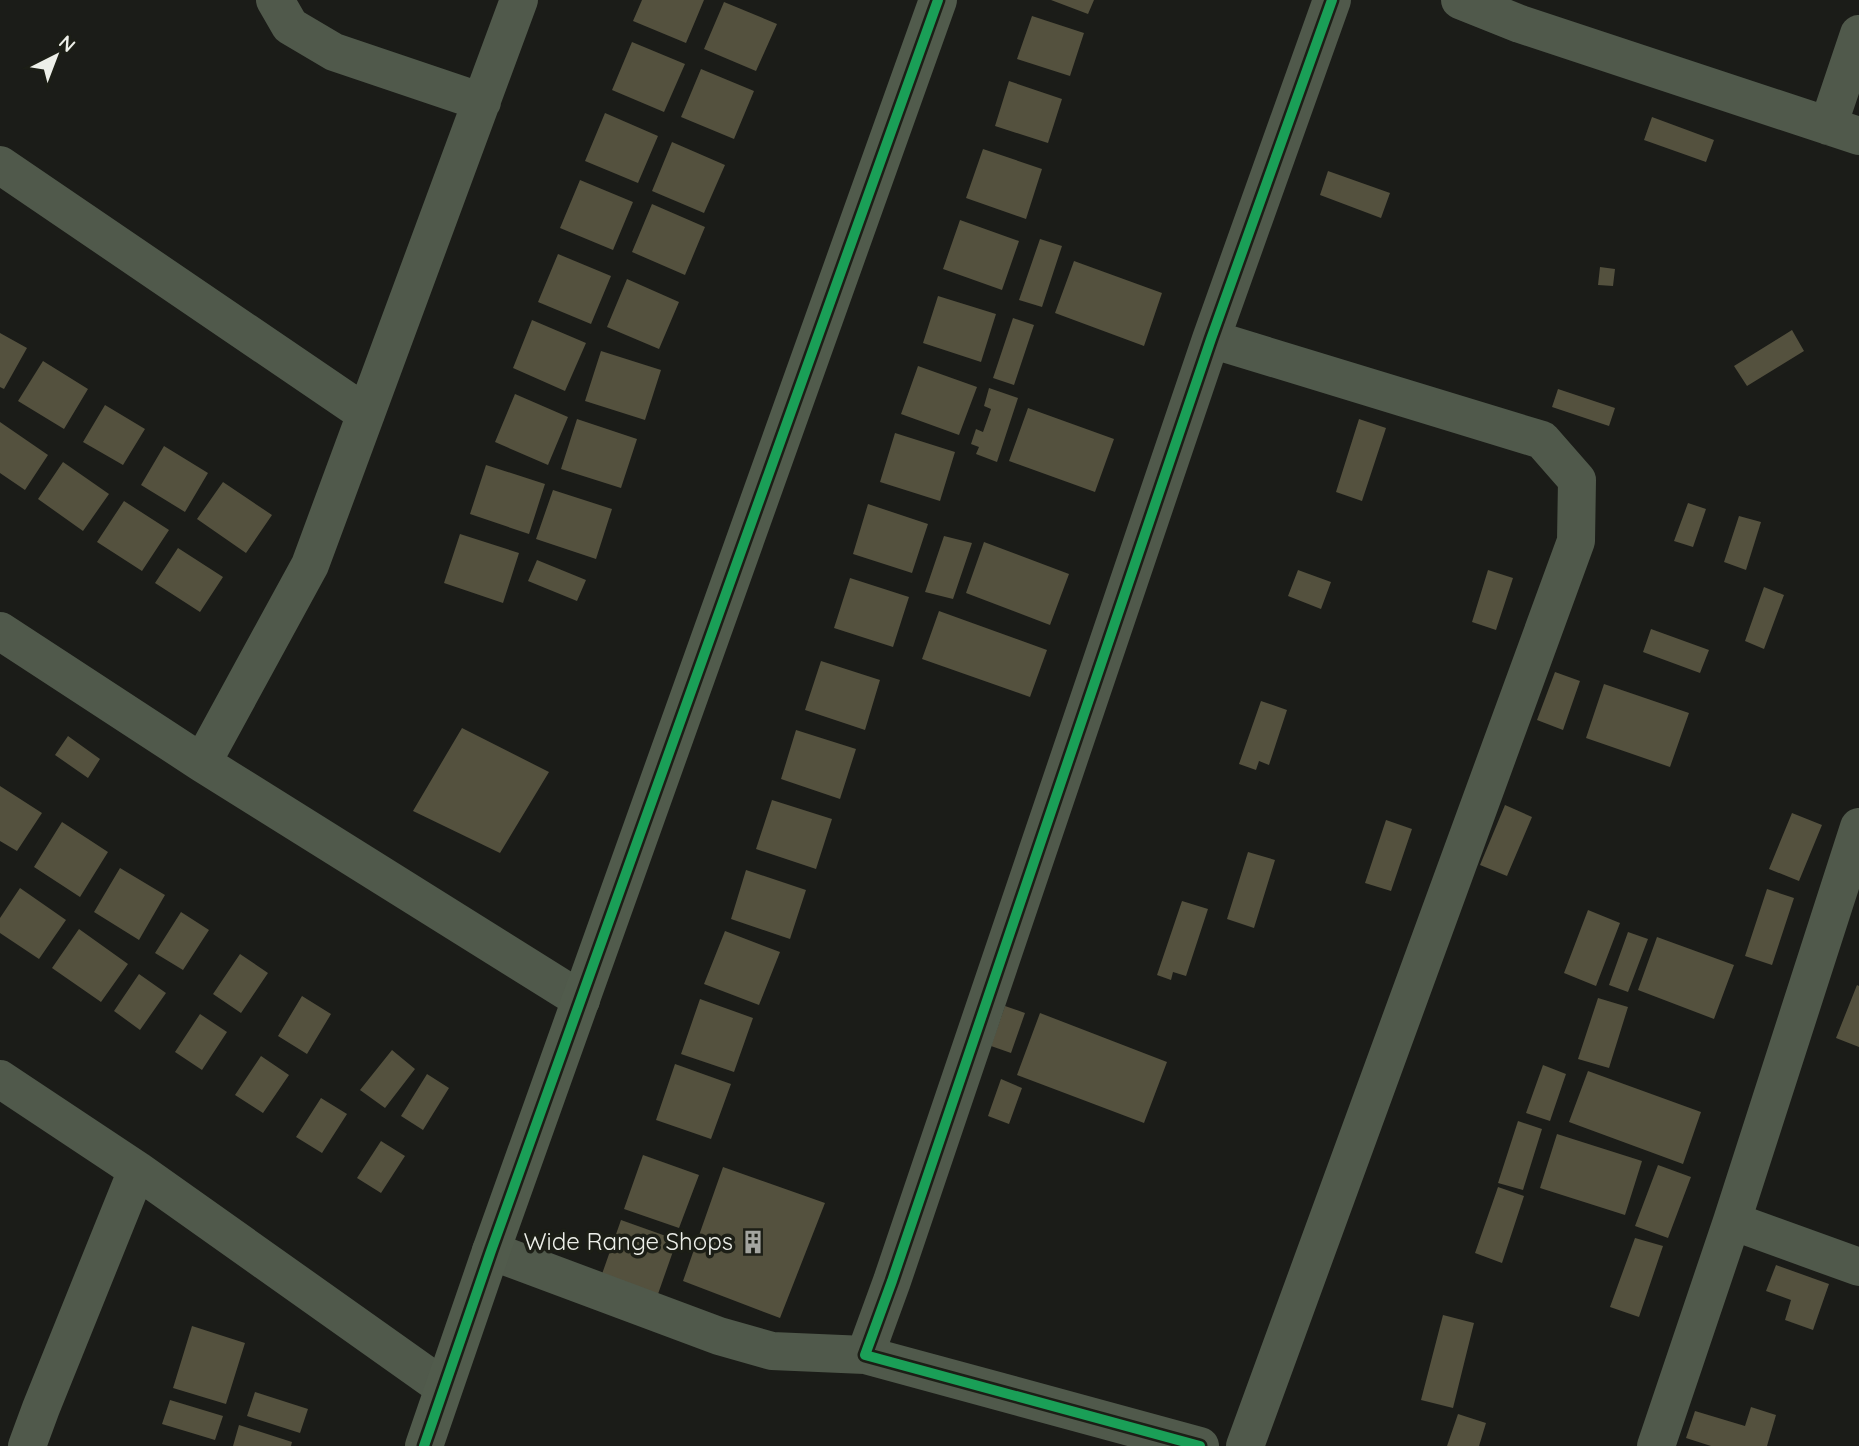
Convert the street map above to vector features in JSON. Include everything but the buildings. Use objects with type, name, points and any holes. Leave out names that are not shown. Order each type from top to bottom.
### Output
[{"type":"street","points":[[275,0],[290,26],[334,52],[482,102]]},
{"type":"street","points":[[202,762],[310,565],[519,0]]},
{"type":"street","points":[[424,1446],[491,1251],[938,0]]},
{"type":"street","points":[[865,1355],[1211,339],[1332,0]]},
{"type":"street","points":[[1460,0],[1524,12],[1844,131],[1859,34]]},
{"type":"street","points":[[0,164],[366,414]]},
{"type":"street","points":[[1211,339],[1542,440],[1577,480],[1576,541],[1245,1446]]},
{"type":"street","points":[[0,631],[202,762],[581,1000]]},
{"type":"street","points":[[1656,1446],[1732,1222],[1859,827]]},
{"type":"street","points":[[0,1079],[137,1170],[443,1387]]},
{"type":"street","points":[[27,1446],[137,1170]]},
{"type":"street","points":[[1732,1222],[1859,1267]]},
{"type":"street","points":[[491,1251],[706,1332],[772,1351],[865,1355],[1200,1446]]},
{"type":"cycle path","points":[[424,1446],[491,1251],[938,0]]},
{"type":"cycle path","points":[[1200,1446],[865,1355],[1211,339],[1332,0]]},
{"type":"place","name":"Wide Range Shops","points":[[753,1242]]}]
